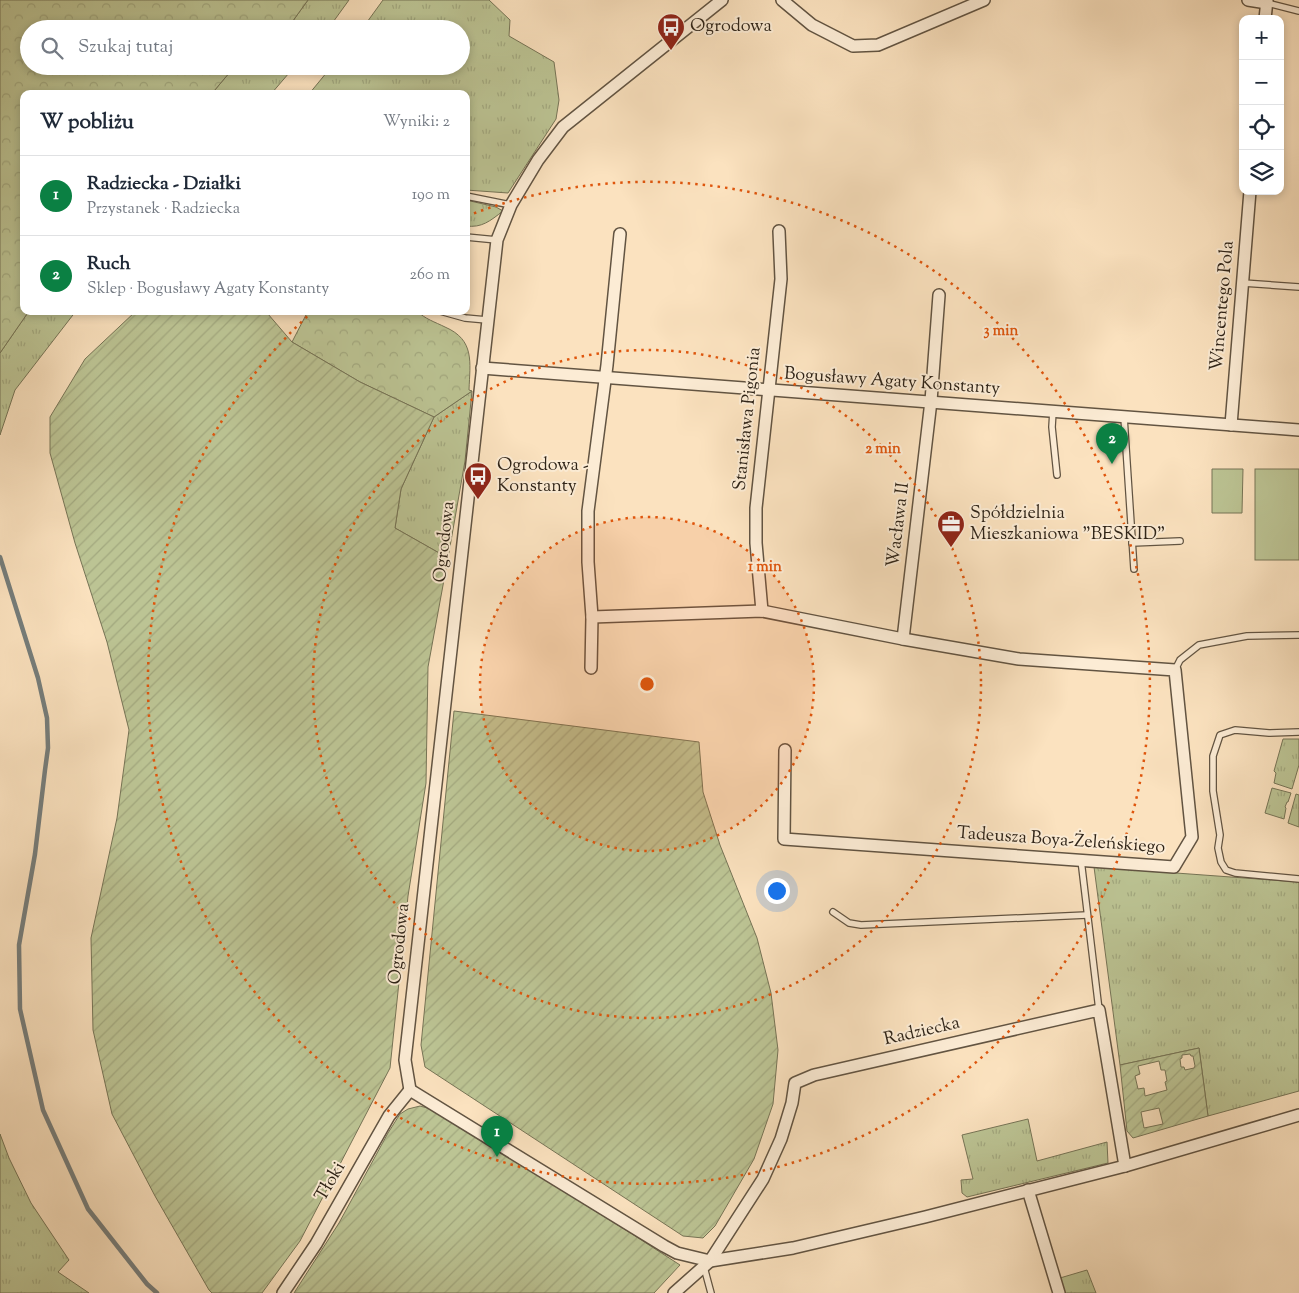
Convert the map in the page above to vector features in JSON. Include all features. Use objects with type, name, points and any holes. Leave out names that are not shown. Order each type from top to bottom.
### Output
[{"type":"street","name":"Ogrodowa","points":[[410,1090],[405,1060],[497,240],[510,204],[538,160],[563,128],[722,0]]},
{"type":"street","points":[[782,0],[812,25],[853,46],[878,45],[984,0]]},
{"type":"street","points":[[1248,0],[1267,2],[1265,15]]},
{"type":"street","name":"Wincentego Pola","points":[[1231,425],[1250,195]]},
{"type":"street","name":"Stanisława Pigonia","points":[[762,612],[756,544],[756,508],[781,279],[779,231]]},
{"type":"street","points":[[591,668],[592,617],[588,562],[588,511],[605,378],[620,234]]},
{"type":"street","name":"Wacława II","points":[[903,639],[931,401],[939,295]]},
{"type":"street","name":"Bogusławy Agaty Konstanty","points":[[482,368],[1299,430]]},
{"type":"street","points":[[592,617],[762,612],[1019,659],[1175,670]]},
{"type":"street","name":"Tadeusza Boya-Żeleńskiego","points":[[785,750],[784,839],[1174,867],[1192,837],[1175,670]]},
{"type":"street","points":[[1100,1010],[1125,1166]]},
{"type":"street","name":"Radziecka","points":[[707,1264],[763,1179],[781,1139],[792,1103],[795,1083],[814,1075],[1100,1010]]},
{"type":"street","points":[[410,1090],[664,1246],[707,1264],[793,1248],[925,1217],[1125,1166],[1299,1115]]},
{"type":"street","name":"Tłoki","points":[[283,1293],[316,1244],[389,1116],[410,1090]]},
{"type":"street","points":[[1028,1190],[1059,1293]]},
{"type":"street","points":[[674,1293],[707,1264]]},
{"type":"lane","points":[[1267,2],[1299,11]]},
{"type":"lane","points":[[470,197],[510,204]]},
{"type":"lane","points":[[470,237],[497,240]]},
{"type":"lane","points":[[1243,282],[1299,287]]},
{"type":"lane","points":[[454,315],[488,320]]},
{"type":"lane","points":[[1053,411],[1052,427],[1057,475]]},
{"type":"lane","points":[[1124,417],[1134,568]]},
{"type":"lane","points":[[1132,543],[1180,541]]},
{"type":"lane","points":[[1175,670],[1180,660],[1199,645],[1247,636],[1299,635]]},
{"type":"lane","points":[[1299,732],[1269,733],[1235,730],[1220,735],[1213,756],[1213,791],[1220,835],[1218,848],[1221,862],[1226,870],[1235,873],[1299,879]]},
{"type":"lane","points":[[1081,860],[1100,1010]]},
{"type":"lane","points":[[833,912],[849,924],[860,925],[1087,915]]},
{"type":"lane","points":[[707,1264],[711,1293]]},
{"type":"green space","points":[[0,0],[308,0],[294,20],[20,20],[20,75],[227,75],[215,90],[20,90],[20,315],[26,315],[0,353]]},
{"type":"green space","points":[[308,0],[349,0],[335,20],[294,20]]},
{"type":"green space","points":[[383,0],[489,0],[510,20],[509,36],[554,62],[559,100],[556,119],[508,193],[470,190],[470,90],[312,90],[325,75],[470,75],[470,20],[369,20]]},
{"type":"green space","points":[[227,75],[287,75],[274,90],[215,90]]},
{"type":"green space","points":[[470,201],[496,207],[503,211],[490,221],[470,226]]},
{"type":"green space","points":[[26,315],[73,315],[15,390],[0,435],[0,353]]},
{"type":"green space","points":[[132,315],[269,315],[292,342],[360,382],[434,417],[401,489],[395,528],[448,558],[428,667],[426,783],[408,896],[390,1068],[300,1241],[262,1293],[212,1293],[209,1290],[155,1196],[112,1114],[93,1030],[91,938],[117,818],[129,730],[107,642],[75,543],[50,453],[50,417],[85,359]]},
{"type":"green space","points":[[306,315],[422,315],[455,332],[462,338],[469,353],[469,390],[472,391],[434,417],[360,382],[292,342]]},
{"type":"green space","points":[[472,391],[465,461],[448,558],[395,528],[401,489],[434,417]]},
{"type":"green space","points":[[1212,469],[1243,469],[1242,513],[1212,513]]},
{"type":"green space","points":[[1255,469],[1299,469],[1299,560],[1255,560]]},
{"type":"green space","points":[[454,711],[699,742],[703,792],[720,845],[757,938],[771,993],[778,1050],[773,1104],[754,1159],[715,1226],[703,1238],[683,1236],[425,1067],[421,1045]]},
{"type":"green space","points":[[1283,739],[1299,739],[1299,765],[1292,789],[1274,783],[1276,773],[1274,771]]},
{"type":"green space","points":[[1272,788],[1291,793],[1285,807],[1284,819],[1265,813]]},
{"type":"green space","points":[[1296,794],[1299,795],[1299,827],[1288,823]]},
{"type":"green space","points":[[1094,867],[1299,882],[1299,1091],[1208,1116],[1199,1048],[1120,1065]]},
{"type":"green space","points":[[1199,1048],[1208,1116],[1133,1138],[1127,1131],[1120,1065]],"holes":[[[1190,1054],[1193,1056],[1195,1066],[1185,1070],[1184,1067],[1181,1067],[1180,1059],[1182,1055]],[[1159,1061],[1161,1070],[1165,1070],[1167,1090],[1145,1096],[1144,1088],[1138,1089],[1135,1076],[1140,1074],[1138,1066]],[[1159,1108],[1163,1124],[1144,1128],[1141,1112]]]},
{"type":"green space","points":[[420,1106],[431,1109],[680,1265],[654,1293],[294,1293],[339,1223],[400,1114],[408,1109]]},
{"type":"green space","points":[[1028,1119],[1037,1161],[1107,1142],[1108,1163],[967,1197],[962,1193],[961,1180],[973,1179],[962,1135]]},
{"type":"green space","points":[[0,1134],[9,1158],[31,1203],[69,1260],[58,1272],[89,1293],[0,1293]]},
{"type":"green space","points":[[1087,1270],[1096,1293],[1064,1293],[1060,1278]]},
{"type":"waterway","points":[[0,557],[38,678],[47,718],[48,748],[35,854],[19,945],[20,1009],[43,1110],[88,1209],[147,1284],[157,1293]]},
{"type":"place","name":"Ogrodowa","points":[[671,51]]},
{"type":"place","name":"Ruch","points":[[1112,464]]},
{"type":"place","name":"Ogrodowa - Konstanty","points":[[478,500]]},
{"type":"place","name":"Spółdzielnia Mieszkaniowa \"BESKID\"","points":[[951,548]]},
{"type":"place","name":"Radziecka - Działki","points":[[497,1157]]}]
